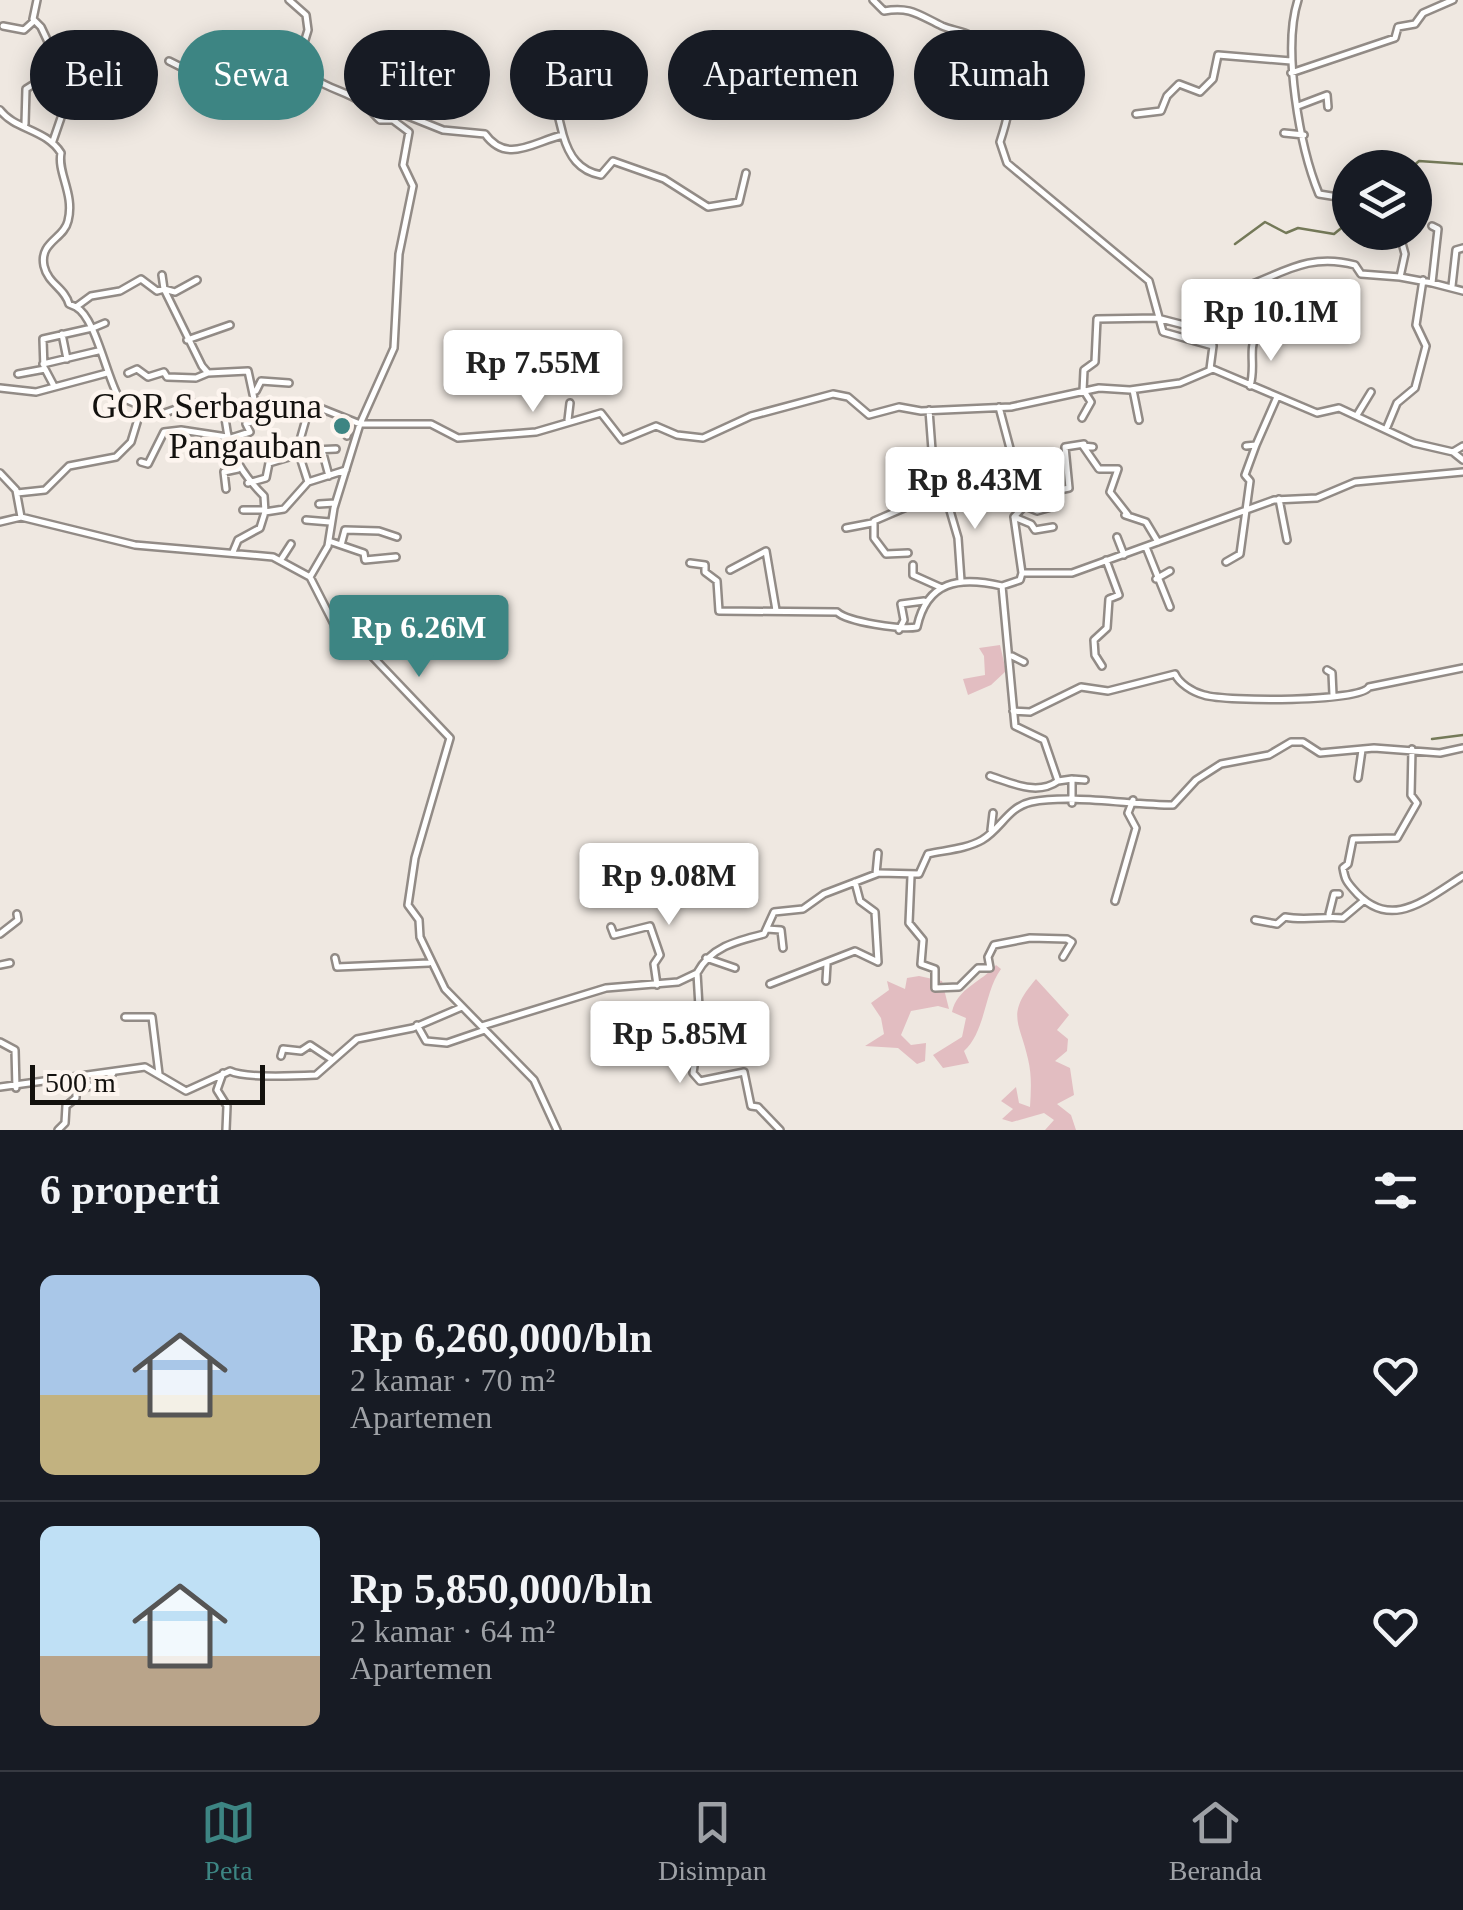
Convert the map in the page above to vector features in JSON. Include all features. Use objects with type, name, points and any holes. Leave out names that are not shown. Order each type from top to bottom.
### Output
[{"type":"street","points":[[36,0],[34,20],[40,30]]},
{"type":"street","points":[[289,0],[308,19],[305,30]]},
{"type":"street","points":[[873,0],[884,10],[920,12],[945,27],[968,34],[993,51],[1012,81],[1011,117],[1000,142],[1007,163],[1148,282],[1164,333],[1213,346]]},
{"type":"street","points":[[1298,0],[1290,73],[1304,135],[1305,159],[1319,194],[1332,196]]},
{"type":"street","points":[[1290,73],[1396,38],[1398,28],[1415,24],[1422,13],[1453,0]]},
{"type":"street","points":[[3,26],[24,30],[34,20]]},
{"type":"street","points":[[1136,114],[1161,112],[1167,96],[1179,84],[1200,92],[1213,78],[1218,55],[1291,61]]},
{"type":"street","points":[[169,61],[178,66]]},
{"type":"street","points":[[24,124],[26,89],[30,87]]},
{"type":"street","points":[[1298,106],[1337,92]]},
{"type":"street","points":[[1327,95],[1328,106]]},
{"type":"street","points":[[0,110],[6,118],[53,141],[62,153],[59,164],[69,184],[69,219],[46,248],[44,265],[48,277],[84,312],[118,396],[136,404],[144,415]]},
{"type":"street","points":[[53,141],[61,120]]},
{"type":"street","points":[[310,577],[329,541],[330,522],[360,424],[394,348],[399,254],[413,186],[403,165],[409,138],[394,120]]},
{"type":"street","points":[[419,120],[443,130],[484,134],[493,145],[512,151],[563,135]]},
{"type":"street","points":[[559,120],[569,154],[588,172],[601,175],[613,161],[625,163],[690,193],[708,208],[739,202],[746,173]]},
{"type":"street","points":[[1284,133],[1304,135]]},
{"type":"street","points":[[1432,226],[1438,229],[1432,283]]},
{"type":"street","points":[[1452,286],[1456,250],[1463,248]]},
{"type":"street","points":[[1400,277],[1403,250]]},
{"type":"street","points":[[1210,369],[1212,333],[1227,292],[1244,290],[1285,267],[1340,262],[1355,266],[1362,274],[1424,280],[1463,291]]},
{"type":"street","points":[[162,276],[187,340],[208,372]]},
{"type":"street","points":[[76,307],[90,296],[112,296],[141,280],[156,291],[182,291],[197,280]]},
{"type":"street","points":[[1387,427],[1397,404],[1415,388],[1426,346],[1416,325],[1424,280]]},
{"type":"street","points":[[1082,418],[1091,402],[1083,391],[1084,370],[1095,362],[1096,319],[1160,318],[1212,333]]},
{"type":"street","points":[[54,386],[44,367],[43,339],[105,323]]},
{"type":"street","points":[[187,340],[230,325]]},
{"type":"street","points":[[1250,386],[1254,370],[1250,349],[1256,333]]},
{"type":"street","points":[[62,334],[67,360]]},
{"type":"street","points":[[85,344],[95,342]]},
{"type":"street","points":[[18,374],[98,351]]},
{"type":"street","points":[[95,367],[104,364]]},
{"type":"street","points":[[128,373],[137,369],[148,377],[164,372],[167,377],[196,378],[208,372],[248,371],[248,384],[256,391],[259,409],[257,420],[246,424],[250,432],[228,438],[181,430],[164,432],[148,464],[141,462]]},
{"type":"street","points":[[17,493],[47,489],[69,466],[116,457],[132,440],[138,419],[193,404],[309,411],[320,408],[360,424],[431,424],[458,438],[536,432],[600,412],[622,440],[656,426],[689,438],[711,436],[751,416],[827,395],[848,397],[868,415],[899,407],[998,407],[1083,391],[1133,390],[1180,383],[1210,369],[1318,413],[1336,408],[1357,415],[1414,443],[1453,452],[1463,460]]},
{"type":"street","points":[[0,388],[36,392],[107,373]]},
{"type":"street","points":[[256,391],[262,381],[289,383]]},
{"type":"street","points":[[1133,390],[1139,420]]},
{"type":"street","points":[[1357,415],[1371,392]]},
{"type":"street","points":[[1226,562],[1240,554],[1250,481],[1245,476],[1277,398]]},
{"type":"street","points":[[567,422],[570,403]]},
{"type":"street","points":[[303,404],[309,411]]},
{"type":"street","points":[[224,405],[228,438],[238,469],[264,496],[265,511],[260,528],[238,540],[233,552]]},
{"type":"street","points":[[998,407],[1025,506]]},
{"type":"street","points":[[929,410],[932,450],[958,538],[961,582]]},
{"type":"street","points":[[300,440],[309,411]]},
{"type":"street","points":[[348,436],[351,421]]},
{"type":"street","points":[[1246,446],[1256,445]]},
{"type":"street","points":[[1050,492],[1070,484],[1065,447],[1092,446],[1084,446],[1099,470],[1118,469],[1110,492],[1126,515],[1146,522],[1158,542]]},
{"type":"street","points":[[1453,452],[1463,446]]},
{"type":"street","points":[[313,450],[336,449]]},
{"type":"street","points":[[322,450],[329,476]]},
{"type":"street","points":[[1011,454],[1030,452],[1050,492],[1051,507],[1037,511],[1025,506]]},
{"type":"street","points":[[248,483],[266,478],[269,463],[299,454],[308,482]]},
{"type":"street","points":[[846,528],[874,522],[945,490],[1014,466]]},
{"type":"street","points":[[226,489],[224,472],[238,469]]},
{"type":"street","points":[[243,510],[286,507],[308,482],[346,470]]},
{"type":"street","points":[[1022,573],[1072,573],[1203,522],[1279,498],[1317,498],[1355,482],[1463,472]]},
{"type":"street","points":[[0,473],[17,493],[21,517]]},
{"type":"street","points":[[1279,498],[1287,540]]},
{"type":"street","points":[[319,504],[335,504]]},
{"type":"street","points":[[1014,518],[1025,506]]},
{"type":"street","points":[[0,522],[21,517],[136,546],[282,559],[310,577],[337,641],[360,649],[380,664],[449,736],[415,858],[408,900],[419,920],[430,963],[462,1007],[534,1080],[557,1130]]},
{"type":"street","points":[[1014,518],[1030,523],[1035,530],[1053,527]]},
{"type":"street","points":[[690,563],[705,566],[705,572],[717,580],[720,611],[838,612],[843,617],[873,620],[899,630],[919,626],[924,602],[942,588],[961,582],[1002,586],[1020,580],[1014,518]]},
{"type":"street","points":[[306,520],[330,522]]},
{"type":"street","points":[[874,522],[874,538],[886,554],[908,553]]},
{"type":"street","points":[[341,545],[345,530],[379,531],[397,537]]},
{"type":"street","points":[[1117,537],[1124,555]]},
{"type":"street","points":[[329,541],[364,553],[366,560],[396,558]]},
{"type":"street","points":[[282,559],[291,544]]},
{"type":"street","points":[[1146,547],[1170,607]]},
{"type":"street","points":[[730,570],[766,552],[776,610]]},
{"type":"street","points":[[1102,666],[1095,655],[1094,640],[1107,628],[1109,599],[1119,596],[1116,575],[1106,560]]},
{"type":"street","points":[[913,565],[914,574],[942,588]]},
{"type":"street","points":[[1156,578],[1170,571]]},
{"type":"street","points":[[1002,586],[1012,656],[1012,711],[1016,728],[1044,740],[1058,782]]},
{"type":"street","points":[[899,630],[904,620],[902,604],[916,599],[924,602]]},
{"type":"street","points":[[1012,656],[1024,662]]},
{"type":"street","points":[[1012,711],[1028,712],[1080,686],[1108,691],[1175,674],[1184,686],[1208,696],[1305,699],[1365,694],[1369,687],[1463,668]]},
{"type":"street","points":[[1328,670],[1333,695]]},
{"type":"street","points":[[767,929],[774,912],[803,909],[824,894],[876,874],[911,876],[923,870],[930,853],[966,846],[991,834],[1009,813],[1027,804],[1133,800],[1173,805],[1196,780],[1221,764],[1269,755],[1291,742],[1306,743],[1320,753],[1412,749],[1440,752],[1463,748]]},
{"type":"street","points":[[1412,749],[1411,796],[1416,804],[1402,834],[1384,840],[1354,838],[1342,869],[1345,879],[1362,902],[1377,910],[1398,910],[1431,899],[1463,879]]},
{"type":"street","points":[[1358,778],[1362,750]]},
{"type":"street","points":[[990,776],[1030,788],[1085,780]]},
{"type":"street","points":[[1400,779],[1412,777]]},
{"type":"street","points":[[1072,779],[1072,803]]},
{"type":"street","points":[[1115,901],[1136,828],[1128,813],[1133,800]]},
{"type":"street","points":[[991,834],[993,813]]},
{"type":"street","points":[[876,874],[878,853]]},
{"type":"street","points":[[911,876],[909,924],[923,940],[920,963],[935,968],[936,988],[959,986],[978,968],[990,968],[988,956],[994,944],[1029,938],[1072,942],[1063,957]]},
{"type":"street","points":[[1329,914],[1334,894],[1345,879]]},
{"type":"street","points":[[770,984],[855,951],[878,962],[875,912],[860,901],[855,882]]},
{"type":"street","points":[[1255,920],[1278,924],[1285,916],[1313,919],[1329,914],[1343,918],[1362,902]]},
{"type":"street","points":[[0,934],[18,920],[16,914]]},
{"type":"street","points":[[611,927],[615,935],[651,927],[660,955],[654,964],[657,985]]},
{"type":"street","points":[[780,1130],[758,1107],[750,1106],[744,1072],[700,1082],[693,1073],[700,1024],[697,973],[706,958],[728,943],[767,929],[781,930],[783,948]]},
{"type":"street","points":[[334,958],[337,967],[430,963]]},
{"type":"street","points":[[706,958],[735,968]]},
{"type":"street","points":[[0,965],[10,962]]},
{"type":"street","points":[[826,981],[828,963]]},
{"type":"street","points":[[418,1025],[427,1042],[438,1043],[606,988],[657,985],[697,973]]},
{"type":"street","points":[[0,1088],[145,1067],[186,1090],[230,1070],[244,1078],[271,1073],[312,1075],[328,1066],[356,1039],[418,1025],[462,1007]]},
{"type":"street","points":[[125,1017],[152,1017],[159,1074]]},
{"type":"street","points":[[0,1042],[15,1050],[16,1088]]},
{"type":"street","points":[[281,1056],[283,1049],[300,1050],[310,1045],[332,1059]]},
{"type":"street","points":[[58,1130],[65,1122],[66,1106],[76,1098],[76,1091],[108,1080],[114,1073]]},
{"type":"street","points":[[223,1074],[217,1090],[227,1106],[226,1130]]},
{"type":"shaded area","points":[[1000,645],[1006,671],[991,685],[968,695],[963,679],[985,675],[984,656],[979,648]]},
{"type":"shaded area","points":[[996,965],[1001,969],[977,1033],[964,1051],[969,1063],[943,1068],[933,1055],[962,1037],[966,1018],[952,1012],[955,1004],[964,991]]},
{"type":"shaded area","points":[[919,976],[942,981],[949,1009],[938,1006],[911,1011],[901,1035],[911,1045],[926,1043],[925,1061],[917,1064],[898,1048],[865,1046],[884,1034],[881,1018],[871,1003],[889,990],[887,981],[905,989],[907,978]]},
{"type":"shaded area","points":[[1036,979],[1069,1015],[1057,1030],[1068,1039],[1067,1051],[1055,1061],[1070,1068],[1074,1095],[1057,1104],[1071,1115],[1076,1130],[1045,1130],[1054,1120],[1044,1113],[1012,1122],[1002,1119],[1013,1109],[1001,1101],[1016,1087],[1019,1103],[1030,1107],[1030,1071],[1017,1019],[1021,1001]]},
{"type":"waterway","points":[[1432,162],[1463,164]]},
{"type":"waterway","points":[[1235,244],[1265,222],[1286,233],[1298,228],[1332,234]]},
{"type":"waterway","points":[[1432,739],[1463,735]]},
{"type":"place","name":"GOR Serbaguna Pangauban","points":[[342,426]]}]
